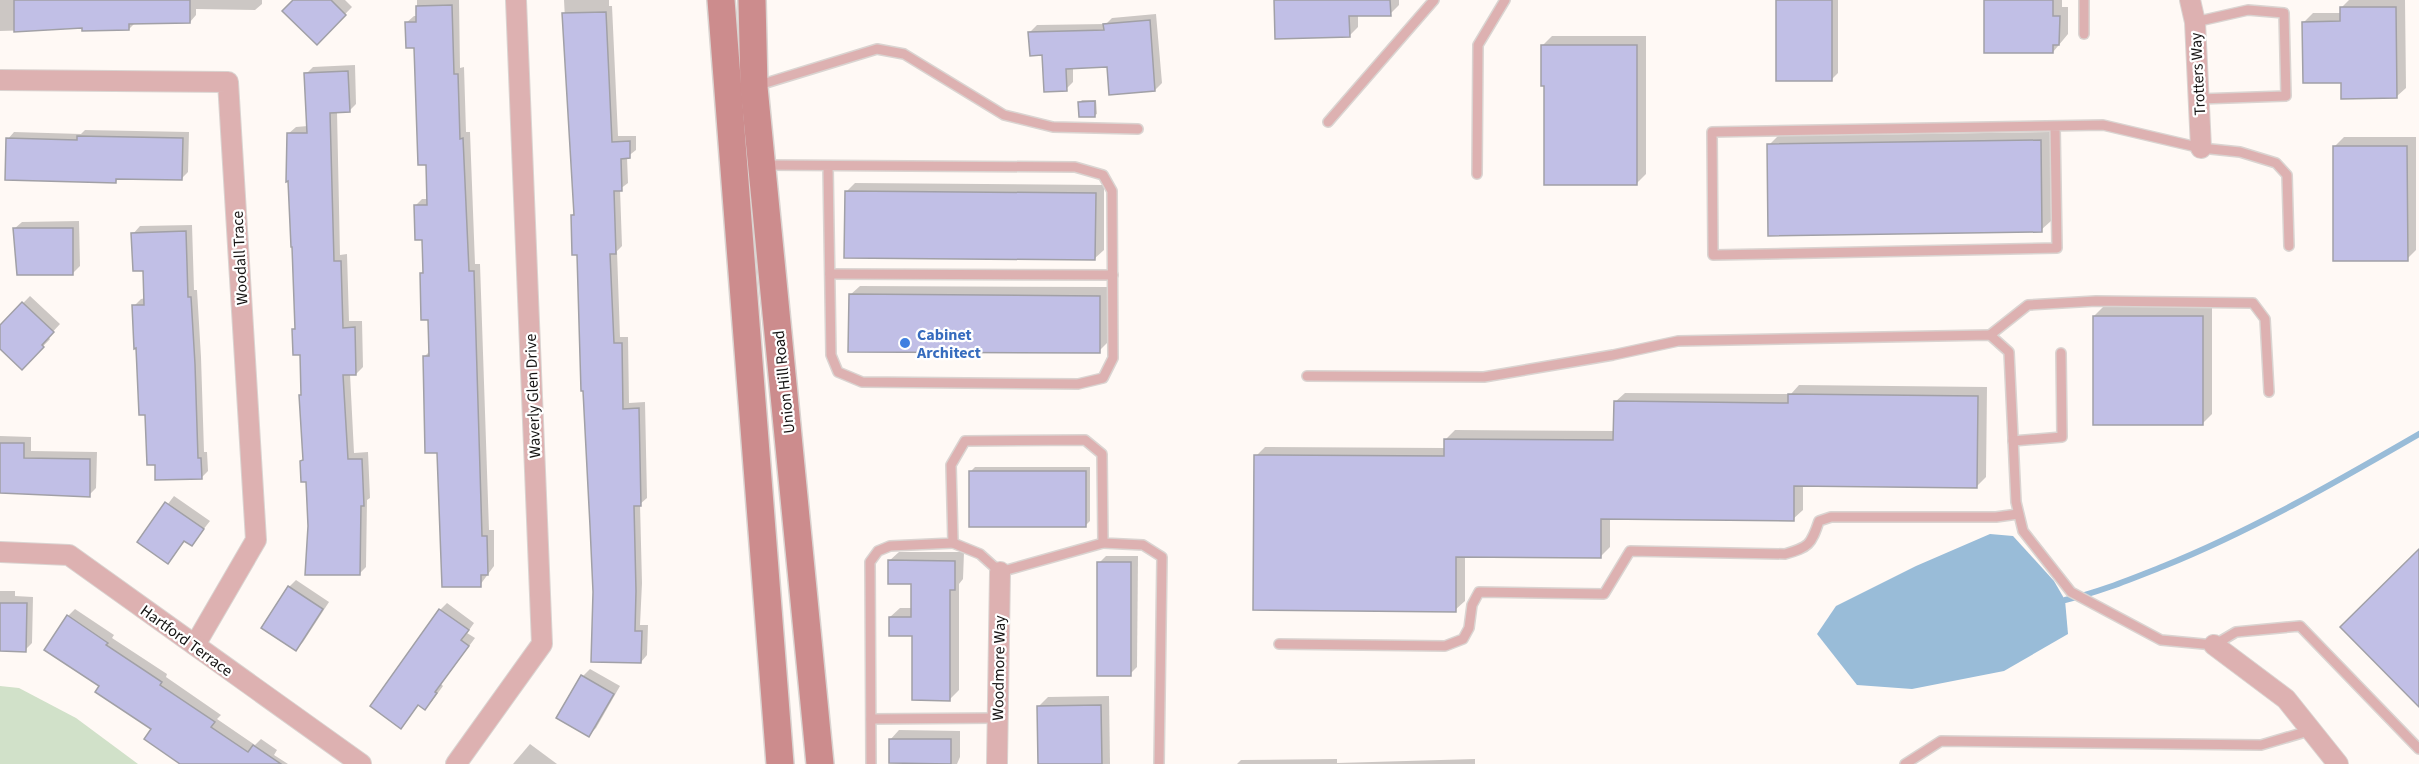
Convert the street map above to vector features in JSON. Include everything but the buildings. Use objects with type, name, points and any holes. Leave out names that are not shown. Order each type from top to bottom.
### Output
[{"type":"street","name":"Waverly Glen Drive","points":[[456,764],[542,644],[516,0]]},
{"type":"street","name":"Union Hill Road","points":[[721,0],[748,165],[820,764]]},
{"type":"street","name":"Union Hill Road","points":[[752,0],[754,87],[748,165],[780,764]]},
{"type":"street","name":"Trotters Way","points":[[2190,0],[2195,22],[2201,148]]},
{"type":"street","name":"Woodall Trace","points":[[0,80],[228,82],[256,540],[195,645]]},
{"type":"street","name":"Hartford Terrace","points":[[0,552],[69,555],[361,764]]},
{"type":"street","name":"Woodmore Way","points":[[997,764],[1000,572]]},
{"type":"street","points":[[2214,645],[2286,699],[2338,764]]},
{"type":"lane","points":[[1328,122],[1434,0]]},
{"type":"lane","points":[[1477,174],[1479,45],[1505,0]]},
{"type":"lane","points":[[2084,0],[2084,34]]},
{"type":"lane","points":[[2195,22],[2248,10],[2284,13],[2286,96],[2199,99]]},
{"type":"lane","points":[[754,87],[877,49],[904,54],[1004,115],[1053,127],[1138,129]]},
{"type":"lane","points":[[2055,126],[2057,249],[1713,255],[1712,132],[2103,125],[2201,148],[2240,152],[2276,163],[2288,175],[2289,246]]},
{"type":"lane","points":[[748,165],[1075,167],[1102,175],[1112,191],[1113,275],[1113,358],[1103,378],[1078,384],[862,382],[838,372],[831,355],[828,166]]},
{"type":"lane","points":[[830,274],[1113,275]]},
{"type":"lane","points":[[1307,376],[1484,377],[1613,355],[1677,341],[1990,335],[2028,305],[2096,301],[2253,303],[2265,319],[2269,392]]},
{"type":"lane","points":[[1990,335],[2009,352],[2016,502],[2023,531],[2071,592],[2161,640],[2214,645],[2236,632],[2300,626],[2419,749]]},
{"type":"lane","points":[[2013,441],[2062,437],[2061,352]]},
{"type":"lane","points":[[953,543],[951,465],[965,441],[1063,440],[1085,440],[1102,454],[1103,543]]},
{"type":"lane","points":[[1279,644],[1445,646],[1463,639],[1469,628],[1472,605],[1479,591],[1604,594],[1630,551],[1785,554],[1803,548],[1813,541],[1819,521],[1831,517],[1996,517],[2018,514]]},
{"type":"lane","points":[[871,764],[870,562],[878,551],[890,546],[953,543],[980,554],[1000,572],[1103,543],[1143,545],[1162,557],[1159,764]]},
{"type":"lane","points":[[871,719],[997,718]]},
{"type":"lane","points":[[1905,764],[1941,741],[2261,745],[2312,730]]},
{"type":"green space","points":[[0,686],[19,688],[76,718],[138,764],[0,764]]},
{"type":"water","points":[[1990,534],[2013,536],[2054,581],[2065,600],[2068,634],[2004,671],[1912,689],[1857,685],[1817,634],[1836,606],[1916,566]]},
{"type":"waterway","points":[[2065,600],[2091,593],[2164,566],[2230,537],[2419,434]]},
{"type":"place","name":"Cabinet Architect","points":[[905,343]]}]
